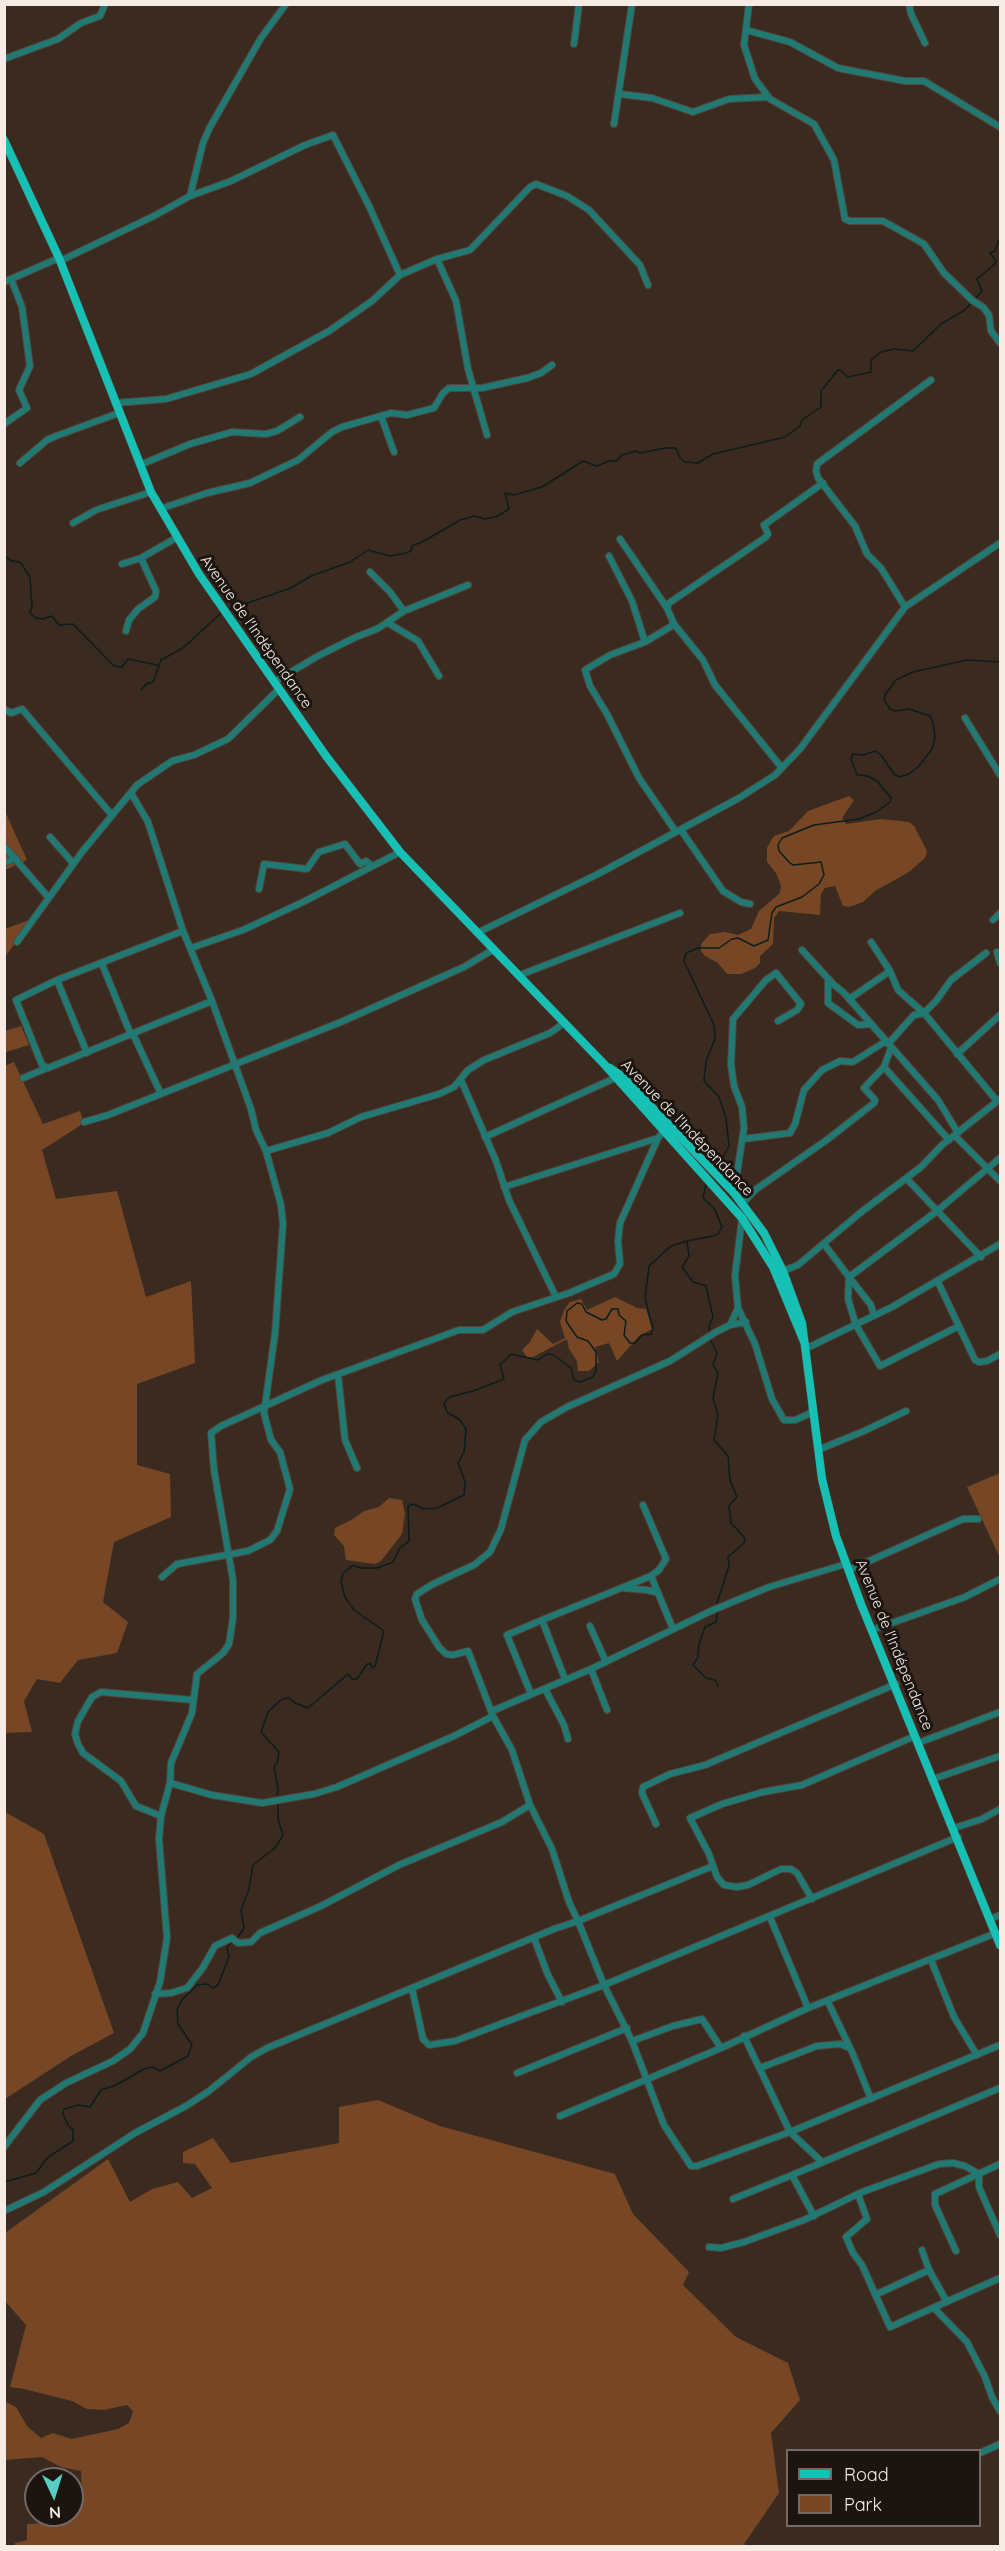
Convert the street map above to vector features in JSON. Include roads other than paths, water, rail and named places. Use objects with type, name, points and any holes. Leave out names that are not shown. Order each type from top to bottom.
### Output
[{"type":"main road","name":"Avenue de l'Indépendance","points":[[4,140],[60,260],[151,492],[176,538],[276,686],[365,810],[400,852],[604,1064],[660,1135],[742,1218],[773,1267],[805,1347]]},
{"type":"main road","name":"Avenue de l'Indépendance","points":[[604,1064],[623,1077],[743,1203],[764,1233],[783,1271],[802,1323],[827,1503],[847,1567],[1000,1945]]},
{"type":"street","points":[[4,59],[58,39],[81,23],[100,16],[105,4]]},
{"type":"street","points":[[190,195],[210,127],[261,38],[286,4]]},
{"type":"street","points":[[574,44],[579,4]]},
{"type":"street","points":[[614,124],[632,4]]},
{"type":"street","points":[[749,4],[745,54],[756,81],[768,97],[814,124],[834,160],[845,219],[883,221],[924,243],[944,273],[973,301],[983,307],[989,315],[991,331],[1000,343]]},
{"type":"street","points":[[909,4],[911,14],[925,43]]},
{"type":"street","points":[[746,30],[790,42],[838,68],[904,81],[924,81],[1000,127]]},
{"type":"street","points":[[620,94],[654,99],[693,112],[729,99],[768,97]]},
{"type":"street","points":[[4,424],[27,408],[19,390],[30,366],[22,307],[8,280],[60,260],[154,216],[190,195],[203,193],[305,145],[333,135],[369,206],[400,275]]},
{"type":"street","points":[[115,403],[166,399],[251,374],[329,331],[372,301],[400,275],[437,259],[470,250],[530,187],[536,184],[567,196],[589,210],[640,265],[648,285]]},
{"type":"street","points":[[437,259],[456,301],[468,369],[487,435]]},
{"type":"street","points":[[160,509],[207,492],[250,483],[298,460],[332,432],[342,427],[391,413],[407,415],[434,408],[449,388],[475,387],[527,378],[541,373],[552,365]]},
{"type":"street","points":[[905,607],[881,568],[865,552],[855,526],[816,471],[817,464],[931,380]]},
{"type":"street","points":[[20,463],[47,440],[119,413]]},
{"type":"street","points":[[381,416],[394,452]]},
{"type":"street","points":[[140,465],[190,444],[232,432],[266,434],[277,432],[300,417]]},
{"type":"street","points":[[667,608],[669,603],[766,537],[768,534],[764,525],[823,483]]},
{"type":"street","points":[[73,523],[96,510],[151,492]]},
{"type":"street","points":[[122,564],[141,558],[176,538]]},
{"type":"street","points":[[620,538],[667,608],[674,624],[703,660],[715,685],[782,768]]},
{"type":"street","points":[[477,933],[598,874],[739,798],[775,775],[807,741],[905,607],[1000,543]]},
{"type":"street","points":[[609,556],[632,601],[645,642]]},
{"type":"street","points":[[126,631],[129,620],[138,609],[155,597],[156,591],[141,558]]},
{"type":"street","points":[[370,572],[404,611]]},
{"type":"street","points":[[17,942],[74,862],[137,784],[156,769],[172,761],[194,755],[228,739],[276,686],[318,656],[387,623],[404,611],[468,585]]},
{"type":"street","points":[[387,623],[418,641],[439,676]]},
{"type":"street","points":[[674,624],[645,642],[610,655],[585,670],[590,686],[608,714],[639,778],[723,891],[741,902],[750,904]]},
{"type":"street","points":[[4,709],[11,713],[22,709],[111,814]]},
{"type":"street","points":[[965,718],[1000,775]]},
{"type":"street","points":[[131,793],[148,822],[183,931],[212,1001],[251,1109],[256,1130],[266,1151],[281,1205],[282,1224],[275,1334],[264,1413],[271,1440],[280,1452],[287,1474],[290,1489],[288,1499],[277,1531],[270,1540],[248,1551],[177,1564],[162,1577]]},
{"type":"street","points":[[50,837],[74,862]]},
{"type":"street","points":[[259,889],[264,864],[307,869],[320,852],[345,844],[360,864],[366,861],[372,866]]},
{"type":"street","points":[[4,846],[48,897]]},
{"type":"street","points":[[191,948],[243,930],[303,903],[400,852]]},
{"type":"street","points":[[4,863],[16,858]]},
{"type":"street","points":[[520,975],[680,913]]},
{"type":"street","points":[[993,920],[1000,913]]},
{"type":"street","points":[[48,1068],[41,1062],[16,1000],[57,980],[183,931]]},
{"type":"street","points":[[783,1271],[798,1265],[860,1213],[907,1179],[954,1136],[999,1100],[924,1013],[898,990],[890,971],[871,942]]},
{"type":"street","points":[[84,1122],[108,1115],[234,1066],[413,991],[464,967],[494,949]]},
{"type":"street","points":[[802,950],[849,999],[938,1100],[954,1136]]},
{"type":"street","points":[[744,1139],[790,1133],[795,1124],[804,1090],[822,1070],[840,1061],[854,1062],[888,1044],[914,1016],[924,1013],[951,980],[994,952],[1000,963]]},
{"type":"street","points":[[102,964],[132,1035],[161,1094]]},
{"type":"street","points":[[849,999],[890,971]]},
{"type":"street","points":[[734,1193],[744,1139],[742,1107],[734,1086],[731,1064],[732,1019],[766,980],[776,973],[801,1004],[797,1010],[778,1021]]},
{"type":"street","points":[[828,979],[828,1003],[858,1025],[871,1024]]},
{"type":"street","points":[[57,980],[87,1053]]},
{"type":"street","points":[[23,1078],[212,1001]]},
{"type":"street","points":[[957,1054],[1000,1015]]},
{"type":"street","points":[[266,1151],[328,1133],[361,1117],[439,1094],[454,1087],[468,1070],[484,1060],[550,1033],[564,1023]]},
{"type":"street","points":[[743,1203],[755,1190],[828,1139],[874,1103],[875,1100],[864,1088],[884,1066],[888,1044]]},
{"type":"street","points":[[884,1066],[1000,1181]]},
{"type":"street","points":[[485,1137],[615,1078]]},
{"type":"street","points":[[461,1080],[504,1187],[556,1297]]},
{"type":"street","points":[[504,1187],[660,1135]]},
{"type":"street","points":[[4,2147],[40,2100],[66,2083],[112,2061],[130,2049],[143,2033],[160,1982],[167,1938],[160,1857],[161,1816],[170,1783],[174,1752],[188,1728],[200,1670],[218,1659],[229,1644],[234,1592],[214,1470],[211,1433],[266,1405],[338,1375],[459,1330],[483,1330],[512,1312],[596,1282],[619,1269],[620,1223],[660,1135]]},
{"type":"street","points":[[849,1277],[937,1211],[1000,1158]]},
{"type":"street","points":[[907,1179],[981,1257]]},
{"type":"street","points":[[742,1218],[735,1276],[738,1308],[746,1322],[772,1399],[784,1420],[795,1420],[809,1414],[813,1408]]},
{"type":"street","points":[[824,1244],[871,1305],[874,1316]]},
{"type":"street","points":[[805,1347],[874,1316],[938,1282],[1000,1244]]},
{"type":"street","points":[[849,1277],[848,1299],[856,1325],[880,1366],[958,1326]]},
{"type":"street","points":[[938,1282],[958,1326],[967,1338],[975,1360],[987,1361],[1000,1354]]},
{"type":"street","points":[[730,1326],[738,1308]]},
{"type":"street","points":[[746,1322],[730,1326],[670,1361],[567,1407],[541,1422],[525,1440],[501,1529],[490,1552],[474,1565],[417,1594],[416,1605],[439,1647],[446,1654],[453,1655],[468,1651],[493,1714],[512,1750],[530,1805],[552,1849],[569,1902],[604,1985],[627,2028],[664,2126],[691,2166],[702,2165],[790,2132],[1000,2045]]},
{"type":"street","points":[[338,1375],[345,1440],[357,1468]]},
{"type":"street","points":[[818,1450],[906,1411]]},
{"type":"street","points":[[531,1694],[507,1635],[651,1576],[659,1570],[666,1559],[643,1505]]},
{"type":"street","points":[[170,1783],[212,1795],[262,1803],[314,1794],[338,1787],[454,1736],[531,1694],[591,1669],[768,1587],[847,1567],[963,1519],[978,1518]]},
{"type":"street","points":[[651,1576],[674,1629]]},
{"type":"street","points":[[872,1630],[965,1597],[1000,1579]]},
{"type":"street","points":[[619,1588],[637,1588],[658,1593]]},
{"type":"street","points":[[542,1620],[565,1679]]},
{"type":"street","points":[[590,1626],[606,1662]]},
{"type":"street","points":[[591,1669],[607,1710]]},
{"type":"street","points":[[656,1824],[642,1793],[643,1787],[670,1774],[715,1761],[896,1684]]},
{"type":"street","points":[[545,1689],[564,1725],[568,1739]]},
{"type":"street","points":[[161,1816],[136,1806],[121,1781],[83,1753],[75,1734],[78,1721],[92,1697],[101,1692],[193,1700]]},
{"type":"street","points":[[812,1899],[797,1873],[791,1869],[781,1869],[757,1881],[737,1887],[724,1885],[717,1877],[690,1818],[722,1804],[744,1800],[763,1792],[802,1785],[917,1740],[1000,1712]]},
{"type":"street","points":[[933,1779],[1000,1756]]},
{"type":"street","points":[[155,1994],[171,1993],[187,1988],[202,1970],[215,1946],[234,1940],[251,1942],[260,1934],[321,1906],[399,1865],[502,1822],[530,1805]]},
{"type":"street","points":[[954,1828],[982,1819],[1000,1809]]},
{"type":"street","points":[[412,1988],[423,2038],[429,2044],[455,2041],[604,1985],[958,1837]]},
{"type":"street","points":[[4,2211],[44,2192],[135,2133],[186,2106],[209,2091],[251,2056],[267,2048],[713,1866]]},
{"type":"street","points":[[990,1919],[1000,1915]]},
{"type":"street","points":[[770,1917],[808,2008]]},
{"type":"street","points":[[560,2116],[721,2048],[808,2008],[828,2002],[996,1933]]},
{"type":"street","points":[[534,1938],[548,1975],[562,2002]]},
{"type":"street","points":[[931,1960],[954,2017],[976,2055]]},
{"type":"street","points":[[828,2002],[851,2049],[871,2099]]},
{"type":"street","points":[[632,2041],[673,2026],[702,2019],[721,2048]]},
{"type":"street","points":[[517,2073],[627,2028]]},
{"type":"street","points":[[744,2036],[790,2132],[822,2162]]},
{"type":"street","points":[[760,2068],[817,2046],[840,2044],[851,2049]]},
{"type":"street","points":[[733,2199],[1000,2088]]},
{"type":"street","points":[[709,2247],[731,2246],[814,2216],[858,2194],[939,2164],[965,2166],[980,2174]]},
{"type":"street","points":[[957,2251],[935,2205],[935,2194],[1000,2164]]},
{"type":"street","points":[[980,2174],[979,2187],[1000,2235]]},
{"type":"street","points":[[792,2175],[814,2216]]},
{"type":"street","points":[[858,2194],[867,2219],[846,2237],[890,2327],[1000,2278]]},
{"type":"street","points":[[922,2250],[929,2270],[947,2302]]},
{"type":"street","points":[[875,2295],[929,2270]]},
{"type":"street","points":[[934,2308],[967,2342],[1000,2411]]},
{"type":"street","points":[[981,2453],[1000,2444]]},
{"type":"waterway","points":[[975,299],[982,291],[977,279],[995,264],[996,261],[990,253],[995,251],[1000,238]]},
{"type":"waterway","points":[[230,609],[291,588],[311,576],[350,562],[368,550],[390,556],[402,554],[411,551],[412,546],[460,520],[475,516],[484,519],[496,517],[509,509],[505,493],[514,495],[542,487],[583,461],[597,466],[616,461],[622,455],[636,451],[640,453],[676,448],[680,458],[685,462],[698,463],[713,454],[785,437],[800,426],[802,420],[821,407],[821,391],[838,370],[848,377],[871,372],[871,360],[881,352],[894,349],[913,351],[941,324],[965,310],[971,303]]},
{"type":"waterway","points":[[4,556],[12,561],[20,562],[30,577],[32,606],[30,613],[36,618],[43,619],[52,616],[59,625],[73,624],[114,666],[122,667],[128,659],[157,665]]},
{"type":"waterway","points":[[141,690],[146,684],[153,682],[161,660],[183,648],[220,614]]},
{"type":"waterway","points":[[716,1170],[729,1146],[726,1118],[719,1097],[704,1081],[706,1061],[715,1039],[714,1025],[684,961],[686,953],[698,948],[719,948],[732,939],[738,938],[754,946],[768,940],[772,913],[776,907],[802,897],[819,884],[824,875],[821,862],[793,865],[789,862],[779,851],[778,845],[782,838],[814,825],[859,819],[876,812],[890,802],[891,798],[877,781],[868,776],[857,775],[851,759],[853,754],[863,755],[875,751],[881,755],[894,774],[900,777],[909,774],[919,766],[932,749],[935,737],[933,722],[930,716],[909,709],[895,711],[890,709],[884,700],[885,695],[896,680],[913,672],[967,660],[1000,662]]},
{"type":"waterway","points":[[277,1798],[278,1789],[274,1766],[277,1764],[279,1752],[261,1732],[268,1712],[282,1699],[289,1698],[308,1708],[348,1674],[352,1679],[357,1679],[367,1664],[371,1664],[372,1668],[375,1666],[384,1631],[354,1610],[345,1597],[341,1582],[343,1573],[353,1565],[360,1568],[377,1568],[393,1562],[400,1548],[409,1541],[408,1506],[413,1504],[424,1509],[437,1508],[464,1495],[465,1482],[458,1463],[464,1452],[466,1429],[460,1420],[447,1412],[444,1403],[450,1397],[504,1379],[500,1365],[511,1354],[538,1360],[547,1354],[554,1355],[571,1368],[574,1380],[580,1382],[593,1377],[596,1370],[596,1352],[588,1341],[577,1337],[566,1321],[567,1311],[577,1303],[582,1304],[586,1312],[602,1320],[606,1319],[612,1309],[618,1309],[619,1315],[626,1321],[624,1335],[630,1343],[635,1343],[642,1335],[651,1334],[653,1329],[645,1298],[649,1266],[671,1246],[713,1236],[718,1234],[722,1227],[714,1208],[703,1198],[706,1184]]},
{"type":"waterway","points":[[687,1241],[689,1256],[682,1267],[693,1282],[706,1286],[713,1317],[709,1327],[710,1334]]},
{"type":"waterway","points":[[710,1339],[717,1353],[713,1365],[718,1373],[713,1398],[718,1415],[714,1440],[728,1456],[730,1480],[737,1497],[729,1506],[731,1523],[745,1538],[744,1543],[728,1557],[729,1566],[716,1606]]},
{"type":"waterway","points":[[718,1611],[716,1622],[705,1627],[699,1644],[698,1657],[693,1665],[706,1678],[715,1680],[718,1686]]},
{"type":"waterway","points":[[237,1938],[244,1928],[241,1910],[249,1889],[253,1865],[275,1848],[283,1835],[278,1819],[278,1803]]},
{"type":"waterway","points":[[4,2182],[36,2173],[47,2158],[73,2141],[73,2130],[63,2114],[64,2109],[78,2105],[90,2107],[101,2090],[116,2085],[144,2069],[153,2067],[160,2071],[188,2056],[192,2045],[178,2024],[177,2010],[181,2001],[197,1985],[207,1984],[213,1988],[218,1985],[229,1957],[227,1947],[233,1941]]}]
